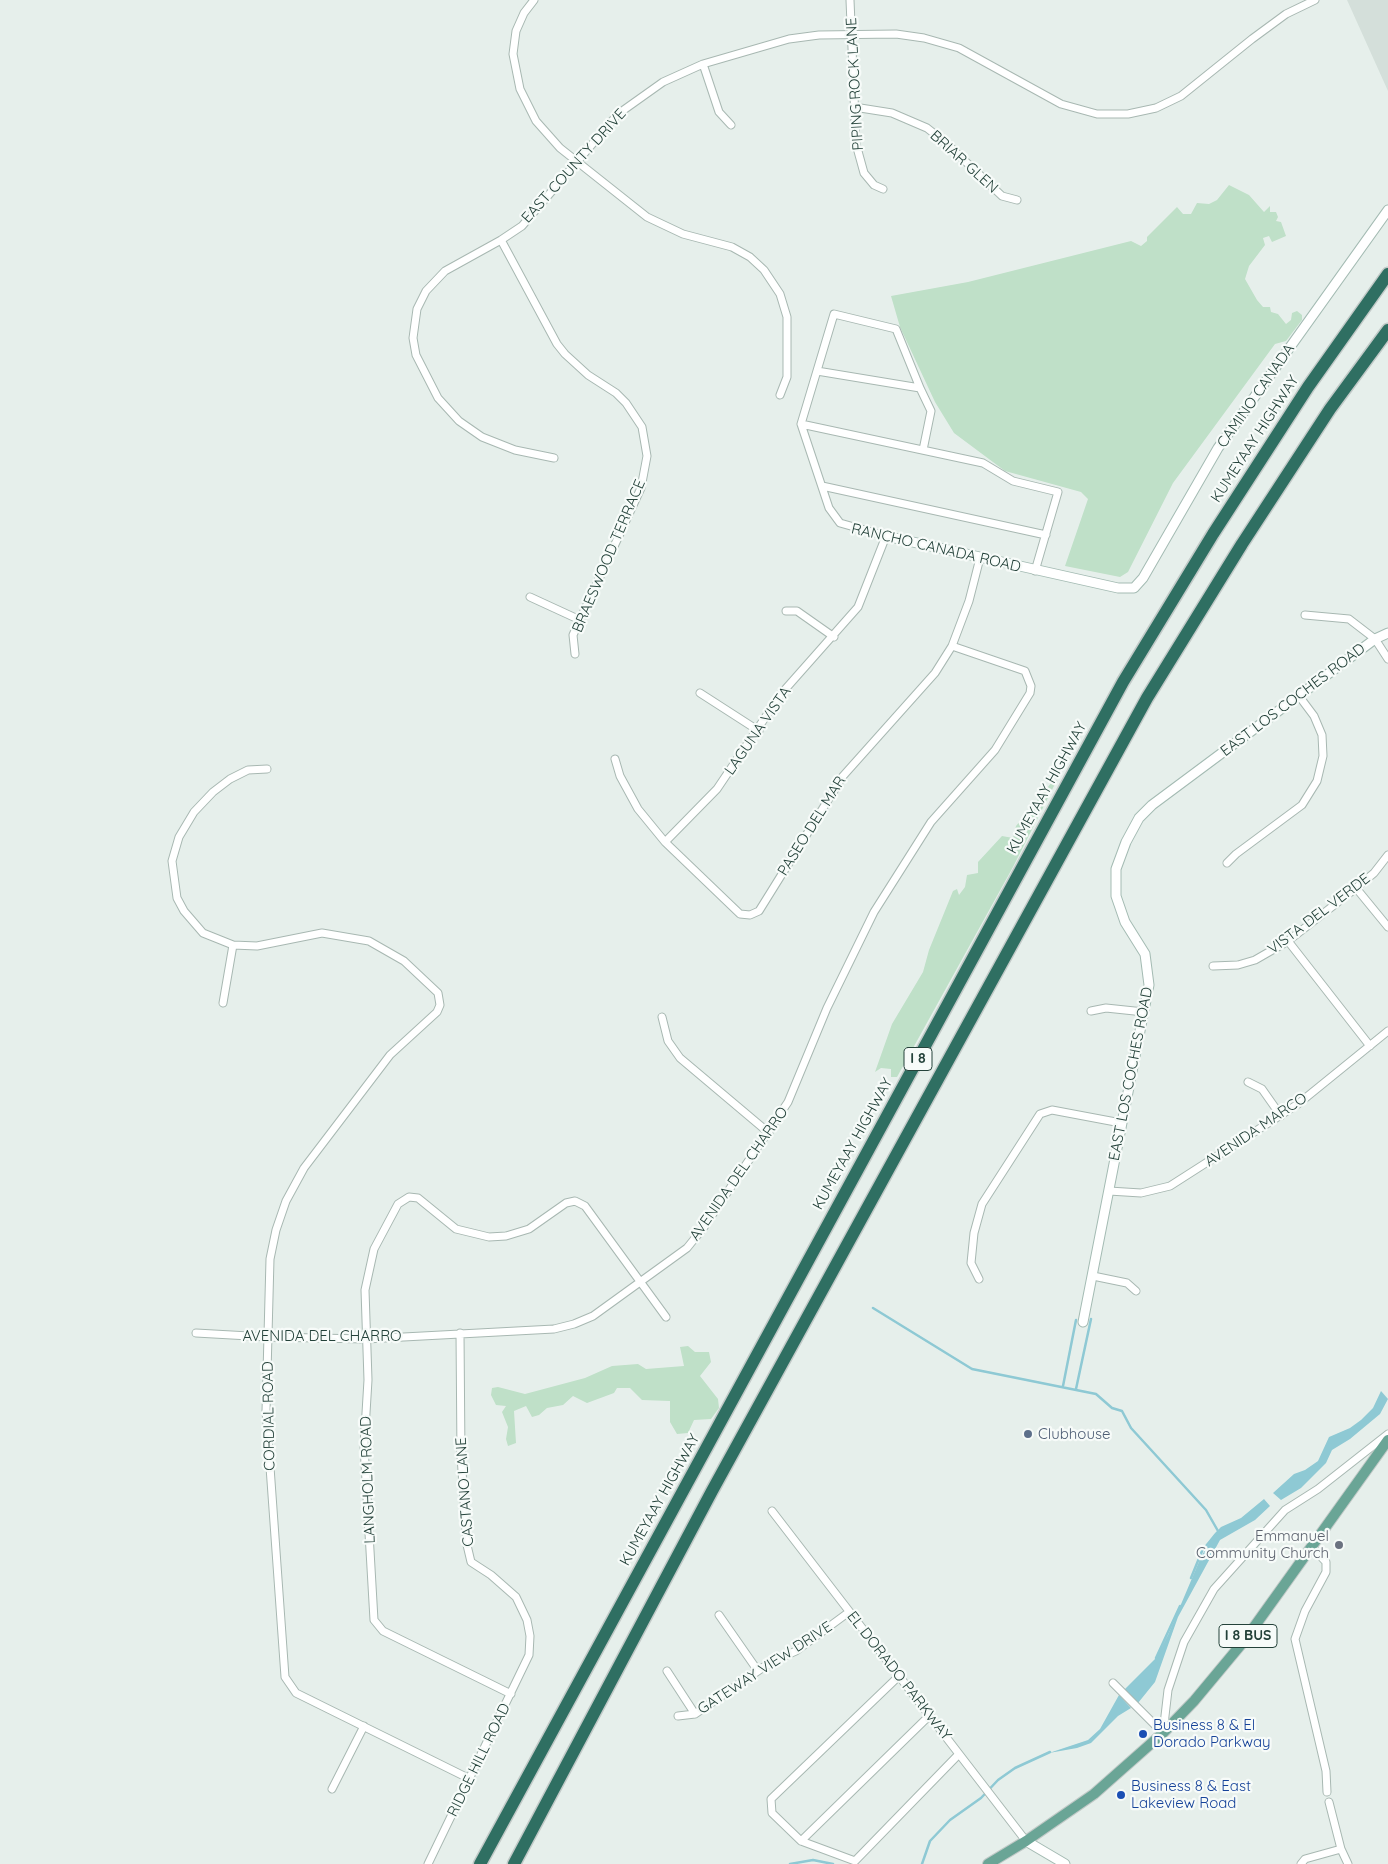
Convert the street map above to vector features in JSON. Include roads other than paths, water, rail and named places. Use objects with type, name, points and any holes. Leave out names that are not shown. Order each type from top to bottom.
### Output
[{"type":"highway","name":"KUMEYAAY HIGHWAY","points":[[480,1864],[1123,682],[1213,534],[1281,428],[1388,274]]},
{"type":"highway","name":"I 8","points":[[514,1864],[712,1491],[1147,698],[1252,528],[1330,409],[1388,330]]},
{"type":"main road","name":"I 8 BUS","points":[[988,1864],[1026,1841],[1094,1794],[1163,1733],[1244,1641],[1388,1440]]},
{"type":"street","points":[[534,0],[520,20],[514,36],[513,54],[517,77],[525,101],[536,121],[560,148],[647,217],[683,234],[740,251],[758,263],[769,275],[780,294],[787,317],[787,377],[780,395]]},
{"type":"street","name":"PIPING ROCK LANE","points":[[850,0],[856,144],[861,164],[869,179],[883,189]]},
{"type":"street","name":"EAST COUNTY DRIVE","points":[[554,458],[515,450],[482,436],[458,421],[438,398],[414,347],[417,309],[432,283],[451,266],[501,240],[522,226],[618,114],[641,96],[664,82],[703,64],[789,39],[851,34],[896,34],[942,42],[971,54],[1061,104],[1097,114],[1128,114],[1156,108],[1182,96],[1286,14],[1314,0]]},
{"type":"street","points":[[703,64],[719,112],[731,124]]},
{"type":"street","name":"BRIAR GLEN","points":[[854,107],[892,113],[927,128],[946,142],[1002,196],[1018,200]]},
{"type":"street","name":"CAMINO CANADA","points":[[1134,588],[1144,578],[1218,448],[1388,210]]},
{"type":"street","name":"BRAESWOOD TERRACE","points":[[501,240],[561,349],[588,375],[616,393],[626,403],[642,427],[647,456],[641,488],[573,636],[575,654]]},
{"type":"street","points":[[923,450],[931,411],[896,329],[834,314],[801,424],[983,464],[1013,481],[1058,492],[1035,571]]},
{"type":"street","points":[[817,371],[920,388]]},
{"type":"street","name":"RANCHO CANADA ROAD","points":[[801,424],[829,508],[840,523],[886,536],[1035,571],[1118,588],[1134,588]]},
{"type":"street","points":[[822,486],[1046,535]]},
{"type":"street","name":"LAGUNA VISTA","points":[[665,842],[717,789],[781,694],[834,637],[862,600],[886,536]]},
{"type":"street","name":"PASEO DEL MAR","points":[[615,759],[620,776],[638,809],[665,842],[740,914],[750,915],[759,911],[843,776],[935,673],[952,646],[969,601],[980,558]]},
{"type":"street","points":[[530,597],[580,620]]},
{"type":"street","points":[[786,611],[797,611],[834,637]]},
{"type":"street","points":[[1305,615],[1349,619],[1375,639],[1388,659]]},
{"type":"street","name":"EAST LOS COCHES ROAD","points":[[1083,1322],[1149,985],[1147,961],[1142,947],[1121,914],[1115,887],[1116,869],[1129,834],[1139,818],[1152,805],[1375,639],[1388,633]]},
{"type":"street","name":"AVENIDA DEL CHARRO","points":[[196,1333],[366,1339],[545,1330],[574,1324],[593,1316],[687,1248],[769,1133],[788,1102],[827,1008],[874,912],[931,822],[995,750],[1030,693],[1031,686],[1025,671],[952,646]]},
{"type":"street","points":[[700,693],[758,730]]},
{"type":"street","points":[[1227,864],[1236,854],[1302,805],[1318,782],[1323,756],[1322,736],[1314,716],[1299,696]]},
{"type":"street","points":[[223,1002],[233,945],[203,933],[184,911],[174,884],[172,861],[180,837],[194,812],[213,792],[230,779],[248,770],[267,769]]},
{"type":"street","name":"VISTA DEL VERDE","points":[[1213,966],[1238,965],[1255,960],[1288,941],[1374,873],[1388,855]]},
{"type":"street","points":[[1356,888],[1388,927]]},
{"type":"street","name":"CORDIAL ROAD","points":[[233,945],[257,946],[322,933],[369,942],[404,961],[438,993],[440,998],[437,1012],[390,1055],[293,1185],[276,1230],[270,1259],[266,1411],[284,1677],[296,1693],[470,1779]]},
{"type":"street","points":[[1288,941],[1370,1046]]},
{"type":"street","points":[[1091,1011],[1106,1008],[1144,1012]]},
{"type":"street","points":[[662,1018],[668,1040],[680,1058],[769,1133]]},
{"type":"street","name":"AVENIDA MARCO","points":[[1109,1191],[1141,1193],[1170,1186],[1281,1116],[1388,1031]]},
{"type":"street","points":[[1248,1082],[1262,1089],[1281,1116]]},
{"type":"street","points":[[979,1279],[971,1263],[974,1233],[982,1204],[1040,1114],[1052,1110],[1121,1123]]},
{"type":"street","name":"LANGHOLM ROAD","points":[[510,1694],[383,1631],[374,1620],[364,1446],[368,1380],[365,1290],[374,1249],[398,1204],[409,1197],[418,1198],[456,1229],[489,1238],[506,1236],[529,1229],[566,1203],[575,1201],[585,1206],[642,1282]]},
{"type":"street","points":[[1093,1276],[1127,1283],[1136,1291]]},
{"type":"street","points":[[642,1282],[666,1317]]},
{"type":"street","name":"CASTANO LANE","points":[[460,1333],[461,1456],[467,1545],[470,1562],[491,1575],[516,1597],[527,1620],[530,1636],[529,1655]]},
{"type":"street","points":[[1163,1733],[1168,1690],[1184,1642],[1214,1589],[1285,1510],[1318,1489],[1388,1434]]},
{"type":"street","name":"EL DORADO PARKWAY","points":[[772,1511],[1026,1841]]},
{"type":"street","points":[[1311,1546],[1326,1562],[1326,1572],[1305,1611],[1294,1639],[1326,1771],[1327,1792]]},
{"type":"street","name":"GATEWAY VIEW DRIVE","points":[[678,1716],[696,1714],[771,1662],[796,1651],[850,1612]]},
{"type":"street","points":[[719,1615],[758,1671]]},
{"type":"street","name":"RIDGE HILL ROAD","points":[[428,1864],[529,1655]]},
{"type":"street","points":[[667,1671],[696,1714]]},
{"type":"street","points":[[899,1676],[771,1799],[772,1813],[801,1841],[855,1861],[959,1754]]},
{"type":"street","points":[[1113,1683],[1163,1733]]},
{"type":"street","points":[[801,1841],[929,1716]]},
{"type":"street","points":[[332,1790],[364,1726]]},
{"type":"street","points":[[1329,1802],[1341,1849],[1348,1864]]},
{"type":"street","points":[[1026,1841],[1065,1864]]},
{"type":"street","points":[[1301,1864],[1305,1859],[1341,1849]]},
{"type":"water","points":[[1381,1391],[1388,1399],[1380,1414],[1350,1439],[1332,1450],[1326,1463],[1301,1488],[1281,1500],[1273,1493],[1294,1474],[1305,1470],[1318,1461],[1329,1437],[1350,1428],[1361,1420],[1373,1408]]},
{"type":"water","points":[[1264,1499],[1270,1506],[1255,1520],[1220,1540],[1178,1617],[1155,1682],[1138,1703],[1124,1690],[1156,1658],[1168,1635],[1201,1557],[1215,1533],[1221,1527],[1241,1518]]},
{"type":"water","points":[[1119,1695],[1131,1708],[1118,1716],[1091,1743],[1077,1748],[1049,1753],[1088,1740],[1100,1729]]},
{"type":"waterway","points":[[873,1308],[972,1369],[1096,1394],[1112,1408],[1122,1411],[1131,1428],[1206,1510],[1218,1531]]},
{"type":"waterway","points":[[1076,1389],[1091,1319]]},
{"type":"waterway","points":[[1063,1386],[1076,1320]]},
{"type":"waterway","points":[[1191,1578],[1202,1551],[1215,1535]]},
{"type":"waterway","points":[[1156,1658],[1180,1606]]},
{"type":"waterway","points":[[922,1864],[930,1841],[950,1820],[981,1798],[998,1780],[1015,1768],[1050,1752]]},
{"type":"waterway","points":[[790,1864],[813,1860],[833,1864]]},
{"type":"place","name":"Clubhouse","points":[[1028,1434]]},
{"type":"place","name":"Emmanuel Community Church","points":[[1339,1545]]},
{"type":"place","name":"Business 8 & El Dorado Parkway","points":[[1143,1734]]},
{"type":"place","name":"Business 8 & East Lakeview Road","points":[[1121,1795]]}]
